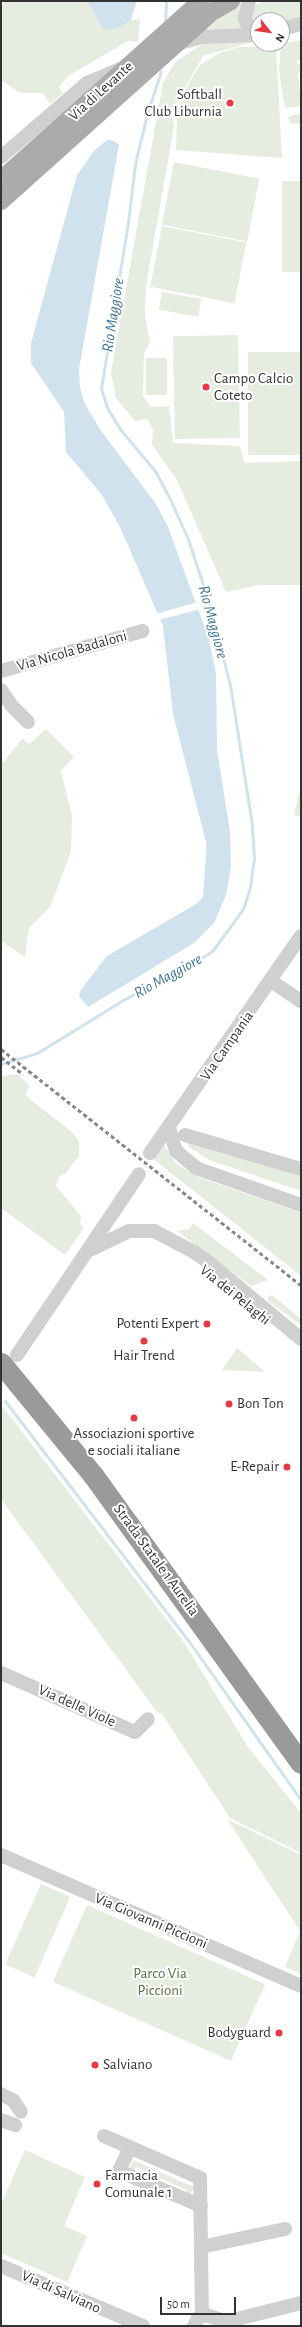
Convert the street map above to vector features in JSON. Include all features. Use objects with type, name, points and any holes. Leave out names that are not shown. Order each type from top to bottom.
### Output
[{"type":"highway","name":"Strada Statale 1 Aurelia","points":[[4,1364],[26,1384],[140,1518],[301,1744]]},
{"type":"highway","name":"Strada Statale 1 Aurelia","points":[[26,1384],[121,1511],[301,1763]]},
{"type":"main road","name":"Via di Levante","points":[[1,202],[141,63],[176,23],[200,1]]},
{"type":"main road","name":"Via di Levante","points":[[1,180],[141,63],[177,44],[212,12],[231,1]]},
{"type":"street","points":[[248,1],[244,19],[250,27]]},
{"type":"street","points":[[290,27],[301,24]]},
{"type":"street","name":"Via di Levante","points":[[177,44],[202,37],[250,35]]},
{"type":"street","points":[[1,157],[87,83],[141,63]]},
{"type":"street","name":"Via Nicola Badaloni","points":[[1,672],[142,631]]},
{"type":"street","points":[[1,690],[11,706],[28,722]]},
{"type":"street","name":"Via Campania","points":[[150,1153],[169,1128],[301,936]]},
{"type":"street","points":[[271,981],[301,1001]]},
{"type":"street","points":[[169,1128],[176,1151],[196,1168],[301,1205]]},
{"type":"street","points":[[185,1135],[301,1169]]},
{"type":"street","name":"Via dei Pelaghi","points":[[4,1364],[90,1250],[139,1174]]},
{"type":"street","name":"Via dei Pelaghi","points":[[90,1250],[115,1236],[135,1230],[154,1231],[194,1252],[251,1302],[301,1350]]},
{"type":"street","name":"Via dei Pelaghi","points":[[251,1302],[301,1339]]},
{"type":"street","name":"Via delle Viole","points":[[1,1673],[135,1732],[148,1719]]},
{"type":"street","name":"Via Giovanni Piccioni","points":[[1,1855],[301,1986]]},
{"type":"street","points":[[1,2094],[13,2100],[21,2112]]},
{"type":"street","points":[[1,2120],[15,2125]]},
{"type":"street","points":[[104,2136],[200,2178],[201,2247],[198,2321],[214,2316],[222,2325],[301,2303]]},
{"type":"street","points":[[130,2148],[120,2172],[201,2206]]},
{"type":"street","points":[[201,2247],[285,2229]]},
{"type":"street","name":"Via di Salviano","points":[[1,2266],[143,2326]]},
{"type":"green space","points":[[4,1],[87,1],[102,28],[121,27],[131,20],[140,19],[138,42],[128,41],[68,76],[59,87],[63,93],[50,104],[43,93],[20,93],[1,80],[1,12]]},
{"type":"green space","points":[[263,1],[301,1],[301,20],[290,22],[290,12],[251,12],[251,8]]},
{"type":"green space","points":[[241,3],[240,21],[248,31],[200,33],[225,9]]},
{"type":"green space","points":[[301,40],[301,60],[296,61],[301,68],[298,75],[301,106],[285,108],[279,71],[280,52],[290,52],[290,42]]},
{"type":"green space","points":[[250,41],[250,43],[203,56],[171,112],[174,126],[146,286],[145,316],[150,343],[144,354],[143,396],[151,407],[169,406],[173,443],[240,446],[244,463],[301,461],[301,585],[260,585],[226,592],[177,480],[152,445],[153,430],[147,419],[135,421],[116,398],[111,372],[163,83],[175,62],[204,43]]},
{"type":"green space","name":"Softball Club Liburnia","points":[[239,47],[250,47],[250,52],[276,52],[282,158],[176,150],[177,114],[184,91],[200,65],[220,53]]},
{"type":"green space","points":[[301,113],[301,124],[290,123],[288,117]]},
{"type":"green space","points":[[174,162],[259,179],[247,241],[162,225]]},
{"type":"green space","points":[[282,181],[301,181],[301,272],[282,272]]},
{"type":"green space","points":[[162,226],[246,242],[235,303],[150,287]]},
{"type":"green space","points":[[162,292],[201,299],[198,317],[159,310]]},
{"type":"green space","name":"Campo Calcio Coteto","points":[[238,335],[240,438],[175,439],[173,336]]},
{"type":"green space","points":[[248,352],[301,352],[301,455],[248,455]]},
{"type":"green space","points":[[146,358],[167,358],[167,395],[146,395]]},
{"type":"green space","points":[[46,729],[74,757],[61,771],[72,815],[71,852],[50,907],[29,928],[25,957],[1,941],[1,765],[22,739],[29,744]]},
{"type":"green space","points":[[299,793],[301,794],[301,817],[294,815]]},
{"type":"green space","points":[[17,1074],[30,1086],[25,1094],[27,1097],[72,1132],[79,1141],[79,1156],[66,1173],[60,1176],[56,1186],[81,1216],[80,1224],[84,1228],[65,1255],[1,1208],[1,1076]]},
{"type":"green space","points":[[183,1138],[301,1173],[301,1191],[209,1160],[189,1147]]},
{"type":"green space","points":[[163,1144],[177,1164],[198,1177],[301,1213],[301,1276],[152,1158]]},
{"type":"green space","points":[[193,1223],[268,1280],[251,1286],[177,1231],[189,1229]]},
{"type":"green space","points":[[272,1295],[301,1319],[301,1325],[268,1301],[268,1297]]},
{"type":"green space","points":[[237,1348],[265,1372],[222,1370]]},
{"type":"green space","points":[[3,1407],[183,1641],[248,1747],[301,1813],[301,1853],[230,1818],[162,1714],[157,1712],[1,1499],[1,1410]]},
{"type":"green space","points":[[227,1819],[301,1855],[301,1974],[285,1967],[300,1931]]},
{"type":"green space","points":[[41,1884],[70,1897],[34,1977],[5,1964]]},
{"type":"green space","name":"Parco Via Piccioni","points":[[87,1905],[265,1984],[231,2061],[53,1982]]},
{"type":"green space","points":[[25,2150],[85,2177],[64,2226],[87,2236],[67,2282],[1,2253],[1,2204]]},
{"type":"green space","points":[[133,2160],[194,2187],[189,2197],[185,2195],[186,2190],[136,2167],[133,2172],[129,2170]]},
{"type":"water","points":[[87,1],[135,1],[136,4],[131,20],[121,27],[109,30],[102,28]]},
{"type":"water","points":[[107,140],[114,141],[119,145],[79,369],[80,387],[84,402],[99,428],[156,504],[168,527],[208,636],[216,673],[217,750],[230,832],[231,866],[226,895],[214,923],[194,943],[88,1007],[79,996],[80,991],[107,956],[196,904],[203,897],[206,854],[206,842],[173,714],[163,626],[120,527],[102,495],[66,452],[64,412],[31,363],[31,343],[77,175],[94,151]]},
{"type":"pier","points":[[198,602],[201,609],[158,620],[156,614]]},
{"type":"waterway","name":"Rio Maggiore","points":[[165,23],[166,1]]},
{"type":"waterway","name":"Rio Maggiore","points":[[1,1064],[37,1053],[123,1000],[191,965],[213,950],[243,909],[250,887],[254,857],[252,825],[230,685],[209,603],[188,539],[170,499],[155,471],[120,429],[107,407],[101,389],[128,222],[135,164],[147,114],[161,71]]},
{"type":"waterway","points":[[5,1401],[188,1640],[301,1800]]},
{"type":"railway","points":[[1,1049],[301,1285]]},
{"type":"railway","points":[[1,1057],[23,1074]]},
{"type":"place","name":"Softball Club Liburnia","points":[[230,103]]},
{"type":"place","name":"Campo Calcio Coteto","points":[[206,387]]},
{"type":"place","name":"Potenti Expert","points":[[207,1324]]},
{"type":"place","name":"Hair Trend","points":[[144,1341]]},
{"type":"place","name":"Bon Ton","points":[[229,1404]]},
{"type":"place","name":"Associazioni sportive e sociali italiane","points":[[134,1418]]},
{"type":"place","name":"E-Repair","points":[[287,1467]]},
{"type":"place","name":"Bodyguard","points":[[279,2033]]},
{"type":"place","name":"Salviano","points":[[95,2065]]},
{"type":"place","name":"Farmacia Comunale 1","points":[[97,2184]]}]
